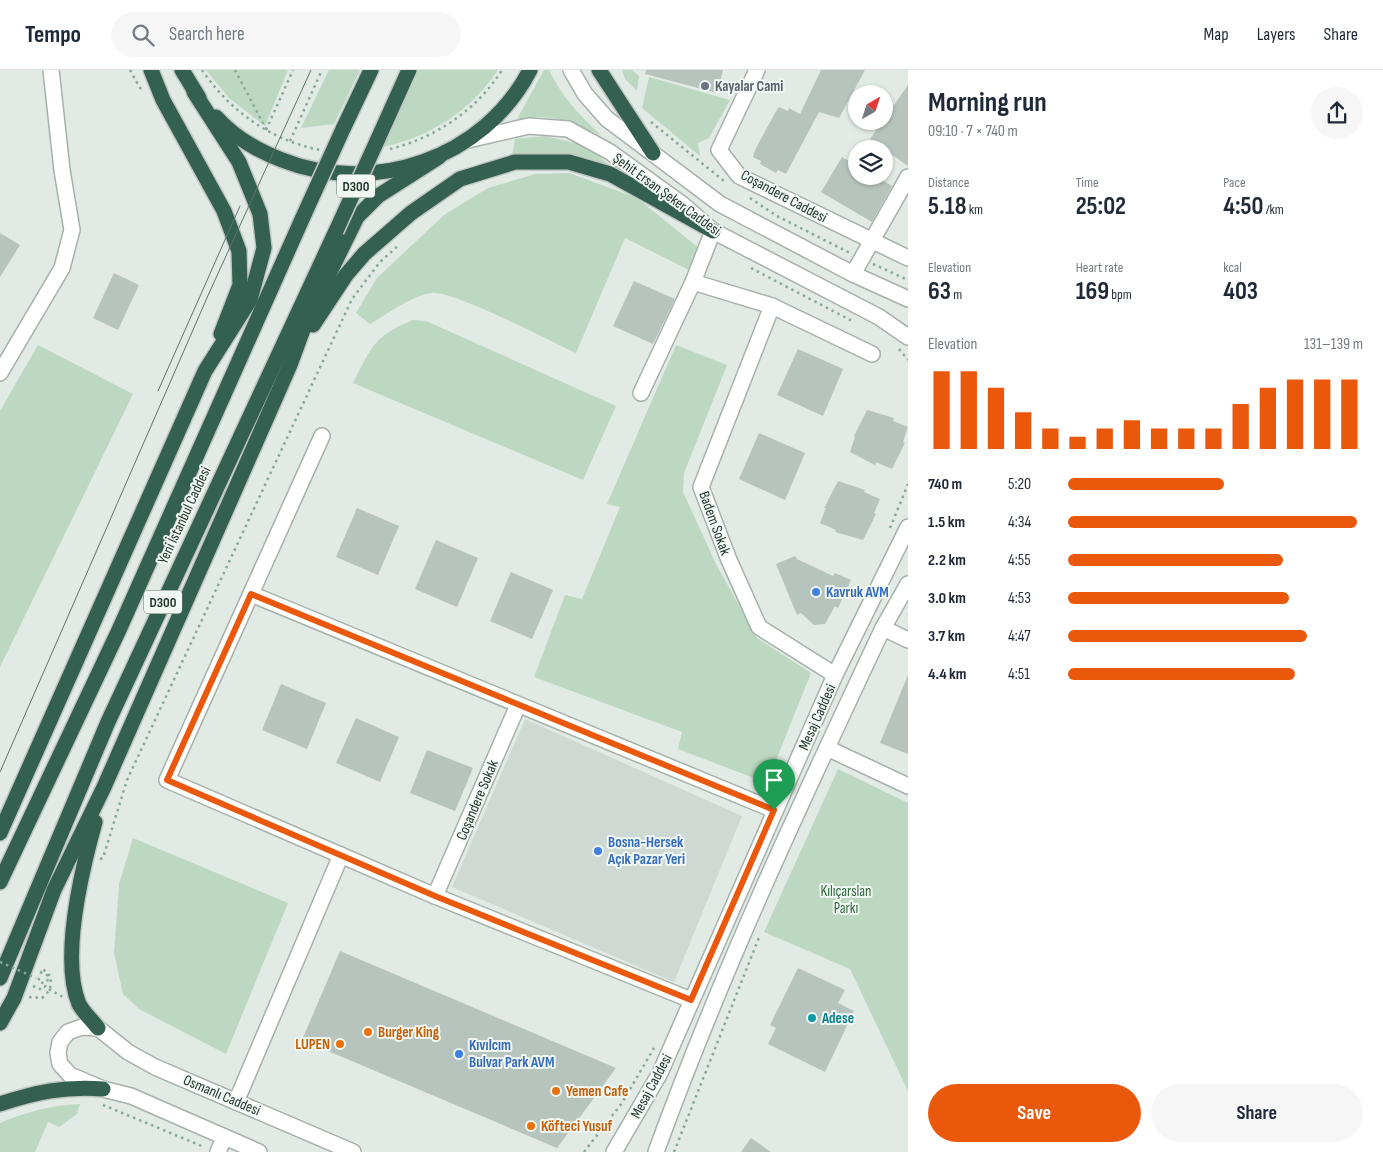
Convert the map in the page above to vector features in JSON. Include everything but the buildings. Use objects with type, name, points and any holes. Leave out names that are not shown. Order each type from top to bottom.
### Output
[{"type":"highway","points":[[0,833],[205,371],[240,285],[239,251],[224,211],[163,100],[151,70]]},
{"type":"highway","points":[[182,70],[238,162],[260,214],[264,248],[250,300],[205,371]]},
{"type":"highway","name":"Yeni İstanbul Caddesi","points":[[0,882],[119,630],[371,70]]},
{"type":"highway","name":"Yeni İstanbul Caddesi","points":[[0,978],[108,722],[409,70]]},
{"type":"highway","points":[[0,1023],[14,998],[54,890],[104,787],[290,365],[307,319],[357,216],[378,196],[468,140],[491,121],[512,98],[530,70]]},
{"type":"highway","points":[[600,70],[653,153]]},
{"type":"highway","points":[[194,92],[224,126],[247,142],[262,152],[305,169],[350,175],[368,174],[396,171],[439,157]]},
{"type":"highway","points":[[290,365],[346,275],[364,254],[410,213],[460,179],[514,162],[569,162],[610,174],[713,231]]},
{"type":"highway","points":[[98,1028],[80,1005],[72,979],[75,922],[83,868],[104,787]]},
{"type":"highway","points":[[0,1104],[30,1094],[72,1086],[102,1089]]},
{"type":"street","points":[[0,373],[62,268],[72,230],[62,170],[51,70]]},
{"type":"street","name":"Şehit Ersan Şeker Caddesi","points":[[571,70],[585,94],[607,119],[720,204],[853,274],[908,299]]},
{"type":"street","name":"Coşandere Caddesi","points":[[757,70],[719,150],[739,176],[908,258]]},
{"type":"street","name":"Şehit Ersan Şeker Caddesi","points":[[468,140],[529,126],[568,129],[610,152],[682,204],[713,231],[879,316],[908,337]]},
{"type":"street","points":[[853,274],[908,177]]},
{"type":"street","points":[[641,393],[693,282],[713,231]]},
{"type":"street","points":[[693,282],[772,306],[872,354]]},
{"type":"street","name":"Badem Sokak","points":[[772,306],[701,487],[729,560],[759,627],[835,675]]},
{"type":"street","points":[[322,436],[167,780],[435,896],[691,1000]]},
{"type":"street","name":"Mesaj Caddesi","points":[[614,1152],[660,1073],[774,810],[835,675],[908,527]]},
{"type":"street","name":"Mesaj Caddesi","points":[[656,1152],[682,1081],[727,970],[883,628],[908,584]]},
{"type":"street","points":[[251,594],[774,810]]},
{"type":"street","points":[[883,628],[908,640]]},
{"type":"street","name":"Coşandere Sokak","points":[[435,896],[518,705]]},
{"type":"street","points":[[827,748],[908,786]]},
{"type":"street","points":[[236,1102],[341,855]]},
{"type":"street","points":[[98,1028],[82,1027],[68,1032],[60,1042],[58,1053],[60,1064],[70,1075],[102,1089],[131,1096],[216,1146],[259,1152]]},
{"type":"street","name":"Osmanlı Caddesi","points":[[98,1028],[128,1052],[236,1102],[353,1152]]},
{"type":"path","points":[[235,70],[266,130],[293,70]]},
{"type":"path","points":[[290,141],[322,70]]},
{"type":"path","points":[[83,868],[103,858],[127,780],[352,300],[380,262],[400,243]]},
{"type":"path","points":[[674,1152],[760,934]]},
{"type":"path","points":[[0,962],[36,978]]},
{"type":"path","points":[[22,998],[42,998],[50,990],[51,977],[40,966],[40,962]]},
{"type":"path","points":[[43,973],[49,976],[46,987],[80,1005]]},
{"type":"path","points":[[97,1103],[216,1146]]},
{"type":"shaded area","name":"Bosna-Hersek Açık Pazar Yeri","points":[[525,719],[742,816],[674,982],[452,887]]},
{"type":"green space","points":[[206,70],[288,70],[265,126],[229,98]]},
{"type":"green space","points":[[329,70],[360,70],[334,124],[301,128]]},
{"type":"green space","points":[[419,70],[498,70],[475,98],[448,120],[417,137],[382,147]]},
{"type":"green space","points":[[544,70],[549,70],[572,106],[602,136],[571,123],[549,118],[527,118],[516,121]]},
{"type":"green space","points":[[622,70],[632,70],[639,76],[637,91],[625,79]]},
{"type":"green space","points":[[649,77],[730,100],[709,138],[698,143],[700,156],[642,108]]},
{"type":"green space","points":[[545,136],[584,145],[616,170],[591,160],[565,156],[512,156],[515,139]]},
{"type":"green space","points":[[569,173],[637,198],[699,248],[689,270],[625,238],[576,353],[479,307],[442,294],[431,293],[415,298],[370,324],[356,313],[377,278],[444,215],[488,188],[535,174]]},
{"type":"green space","points":[[413,320],[426,321],[616,406],[583,480],[353,383],[370,351],[381,337]]},
{"type":"green space","points":[[38,345],[133,394],[0,667],[0,411]]},
{"type":"green space","points":[[676,345],[727,365],[684,473],[683,492],[716,564],[757,638],[811,673],[767,783],[678,749],[682,732],[534,677],[565,595],[582,599],[620,507],[607,504]]},
{"type":"green space","name":"Kılıçarslan Parkı","points":[[838,769],[908,803],[908,1091],[850,969],[764,932]]},
{"type":"green space","points":[[133,838],[288,903],[226,1054],[139,1009],[123,994],[114,953],[119,884]]},
{"type":"green space","points":[[80,1104],[77,1114],[59,1127],[48,1122],[35,1152],[0,1152],[0,1123],[39,1110]]},
{"type":"tram line","points":[[0,772],[210,291],[311,70]]},
{"type":"tram line","points":[[158,391],[240,206]]},
{"type":"place","name":"Kayalar Cami","points":[[705,86]]},
{"type":"place","name":"Kavruk AVM","points":[[816,592]]},
{"type":"place","name":"Bosna-Hersek Açık Pazar Yeri","points":[[598,851]]},
{"type":"place","name":"Adese","points":[[812,1018]]},
{"type":"place","name":"Burger King","points":[[368,1032]]},
{"type":"place","name":"LUPEN","points":[[340,1044]]},
{"type":"place","name":"Kıvılcım Bulvar Park AVM","points":[[459,1054]]},
{"type":"place","name":"Yemen Cafe","points":[[556,1091]]},
{"type":"place","name":"Köfteci Yusuf","points":[[531,1126]]},
{"type":"route","points":[[251,594],[774,810],[691,1000],[435,896],[167,780],[251,594]]}]
